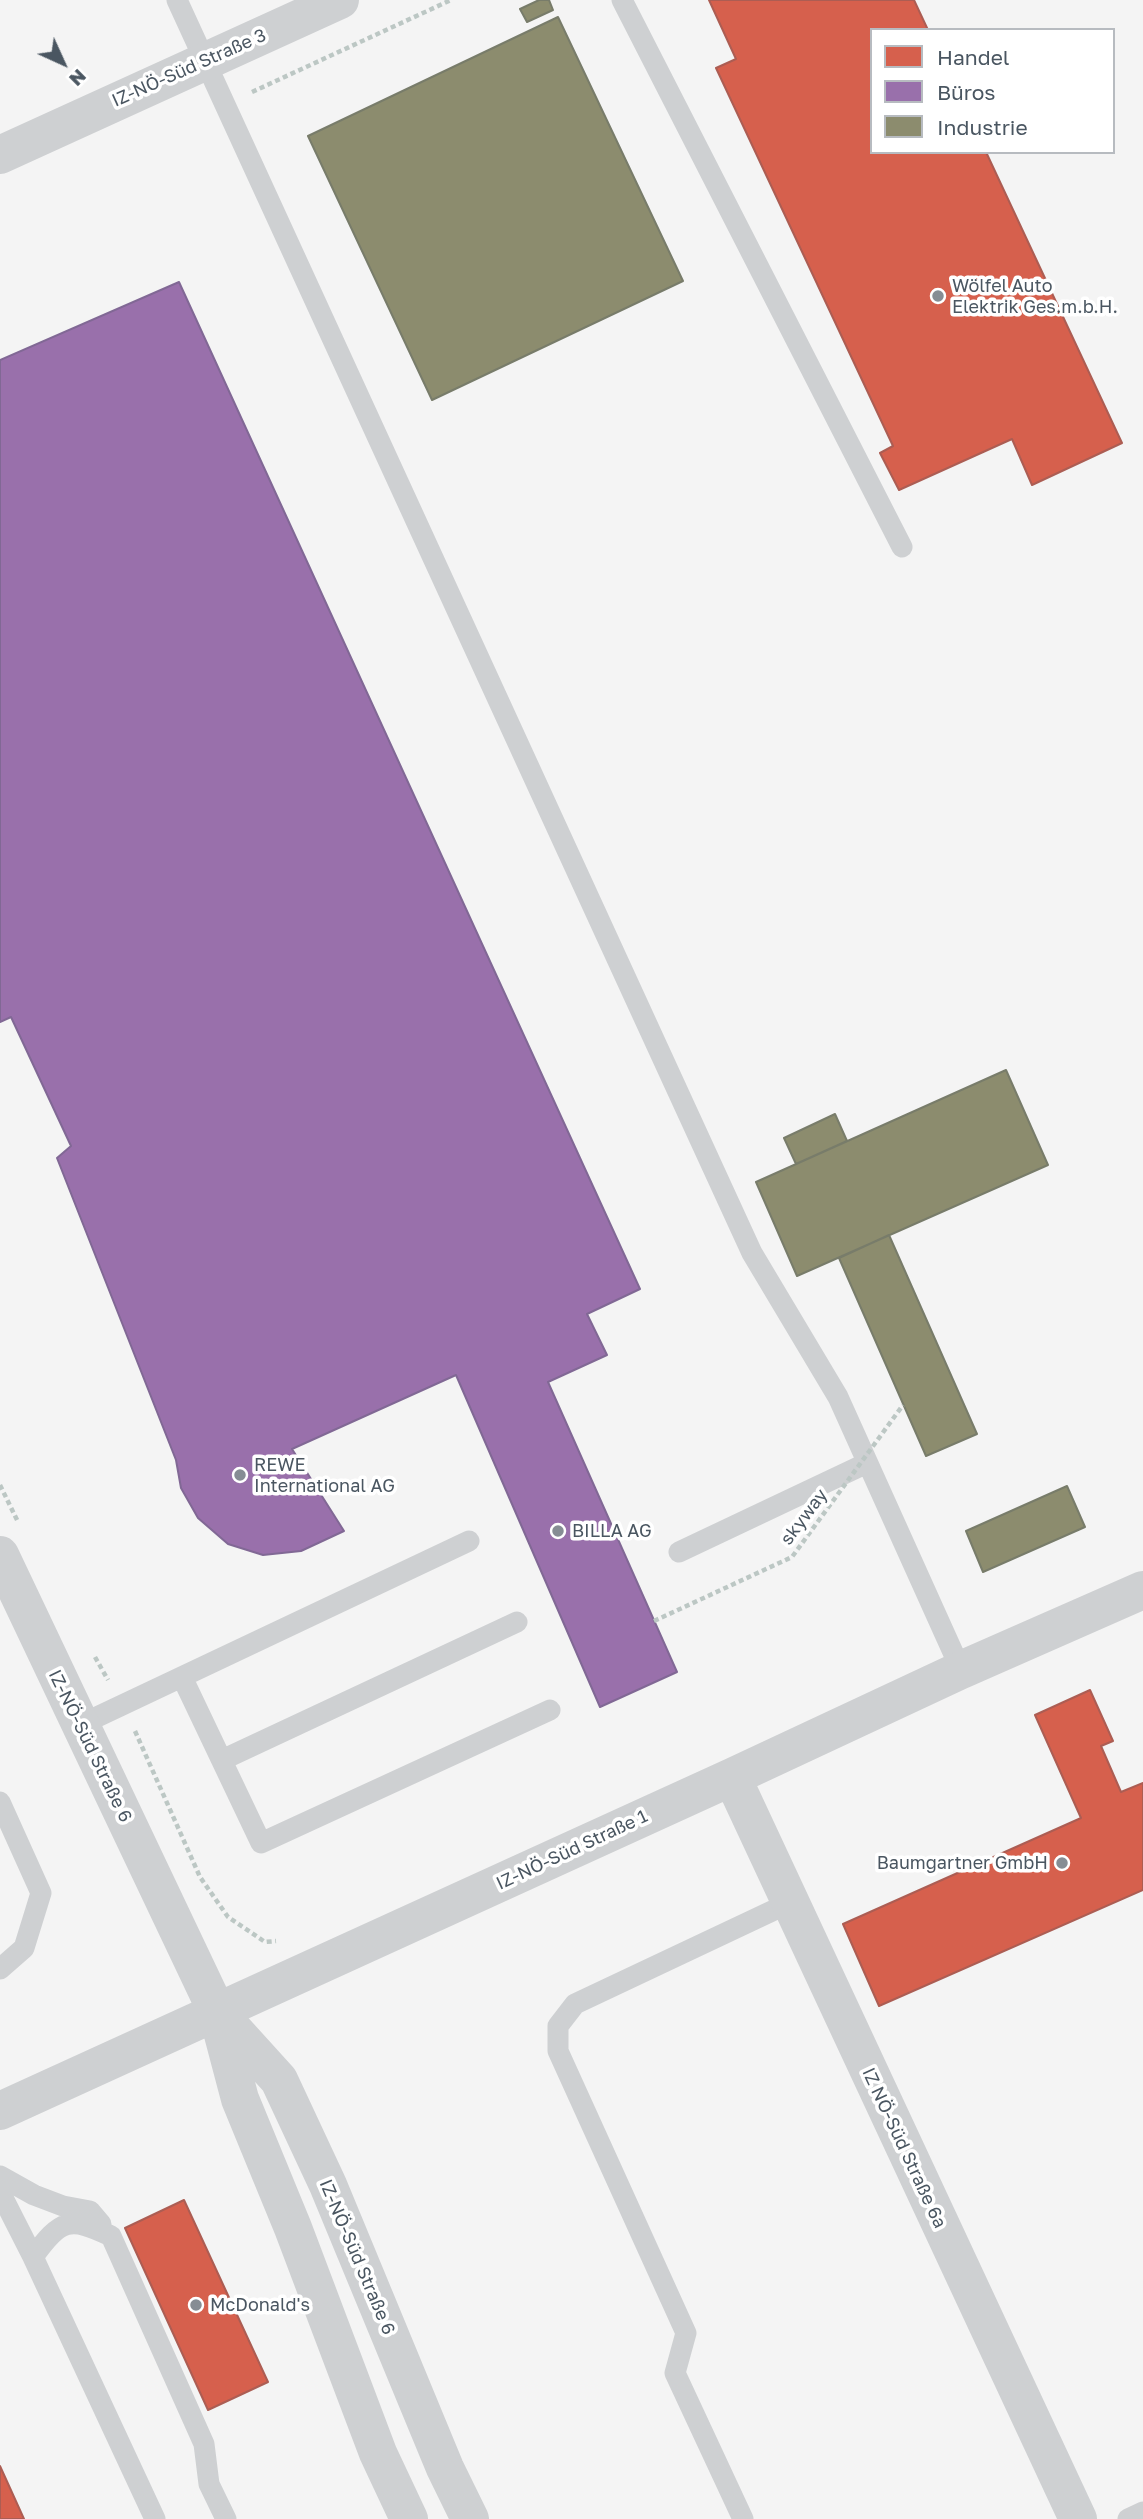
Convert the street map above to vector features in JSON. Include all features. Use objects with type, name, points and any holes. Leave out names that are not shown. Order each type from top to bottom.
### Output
[{"type":"street","name":"IZ-NÖ-Süd Straße 3","points":[[0,155],[340,0]]},
{"type":"street","name":"IZ-NÖ-Süd Straße 6","points":[[0,1555],[218,2012],[240,2099],[293,2228],[378,2454],[409,2519]]},
{"type":"street","name":"IZ-NÖ-Süd Straße 1","points":[[0,2110],[961,1670],[1143,1590]]},
{"type":"street","name":"IZ NÖ-Süd Straße 6a","points":[[732,1777],[1078,2519]]},
{"type":"street","name":"IZ-NÖ-Süd Straße 6","points":[[218,2012],[279,2080],[328,2185],[445,2468],[470,2519]]},
{"type":"lane","points":[[177,0],[752,1253],[838,1397],[961,1670]]},
{"type":"lane","points":[[622,0],[902,547]]},
{"type":"lane","points":[[679,1552],[867,1463]]},
{"type":"lane","points":[[80,1726],[469,1541]]},
{"type":"lane","points":[[222,1760],[517,1622]]},
{"type":"lane","points":[[182,1677],[261,1843],[550,1710]]},
{"type":"lane","points":[[0,1802],[41,1893],[24,1948],[0,1969]]},
{"type":"lane","points":[[743,2519],[675,2373],[686,2333],[558,2051],[558,2026],[575,2004],[789,1903]]},
{"type":"lane","points":[[0,2176],[43,2199],[90,2211],[111,2236],[205,2444],[209,2484],[226,2519]]},
{"type":"lane","points":[[0,2192],[155,2519]]},
{"type":"lane","points":[[33,2257],[49,2236],[65,2225],[84,2223],[111,2236]]},
{"type":"lane","points":[[1128,2519],[1143,2512]]},
{"type":"path","points":[[224,103],[267,87],[451,0]]},
{"type":"path","name":"skyway","points":[[654,1621],[792,1557],[903,1405]]},
{"type":"building: Handel","name":"Wölfel Auto Elektrik Ges.m.b.H.","points":[[709,0],[914,0],[927,28],[870,28],[870,154],[987,154],[1122,443],[1032,485],[1012,439],[899,490],[880,453],[893,446],[716,68],[736,59]]},
{"type":"building: Handel","name":"Baumgartner GmbH","points":[[1090,1690],[1113,1741],[1101,1746],[1121,1792],[1143,1783],[1143,1890],[879,2006],[843,1924],[1081,1818],[1035,1715]]},
{"type":"building: Handel","name":"McDonald's","points":[[184,2200],[268,2382],[208,2410],[125,2228]]},
{"type":"building: Handel","points":[[0,2466],[24,2519],[0,2519]]},
{"type":"building: Büros","points":[[179,282],[640,1289],[587,1314],[607,1355],[548,1382],[677,1672],[600,1707],[456,1375],[292,1449],[344,1531],[301,1551],[263,1555],[228,1544],[198,1518],[181,1488],[176,1460],[57,1158],[71,1146],[11,1017],[0,1022],[0,360]]},
{"type":"building: Industrie","points":[[539,0],[549,0],[553,10],[527,22],[520,9]]},
{"type":"building: Industrie","points":[[558,17],[683,281],[432,400],[308,136]]},
{"type":"building: Industrie","points":[[1006,1070],[1048,1165],[797,1276],[756,1182]]},
{"type":"building: Industrie","points":[[835,1114],[847,1141],[796,1164],[784,1138]]},
{"type":"building: Industrie","points":[[889,1235],[977,1434],[926,1456],[839,1258]]},
{"type":"building: Industrie","points":[[1067,1486],[1085,1527],[983,1572],[966,1531]]},
{"type":"place","name":"Wölfel Auto Elektrik Ges.m.b.H.","points":[[938,296]]},
{"type":"place","name":"REWE International AG","points":[[240,1475]]},
{"type":"place","name":"BILLA AG","points":[[558,1531]]},
{"type":"place","name":"Baumgartner GmbH","points":[[1062,1863]]},
{"type":"place","name":"McDonald's","points":[[196,2305]]}]
